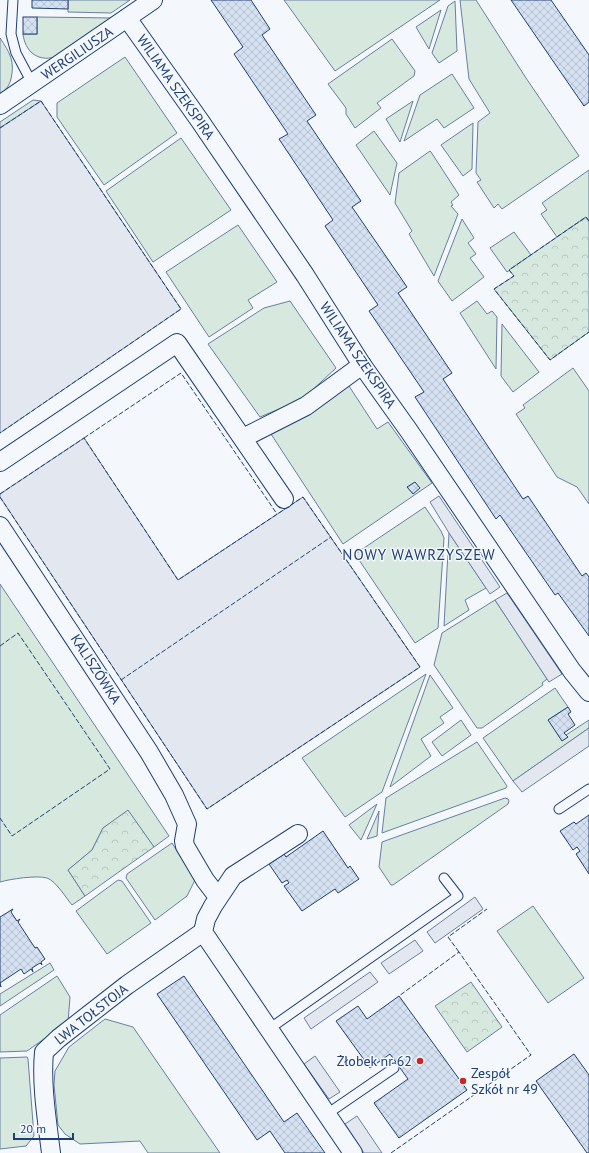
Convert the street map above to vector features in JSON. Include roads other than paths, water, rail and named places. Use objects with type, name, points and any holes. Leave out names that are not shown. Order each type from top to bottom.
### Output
[{"type":"street","name":"WERGILIUSZA","points":[[0,105],[153,0]]},
{"type":"street","name":"WILIAMA SZEKSPIRA","points":[[127,18],[200,121],[300,268],[362,365],[409,431],[572,671],[589,692]]},
{"type":"street","points":[[0,462],[177,343],[284,499]]},
{"type":"street","points":[[243,438],[306,406],[362,365]]},
{"type":"street","name":"KALISZÓWKA","points":[[0,526],[149,752],[174,795],[188,825],[184,838],[185,846],[205,880],[218,897]]},
{"type":"street","points":[[298,834],[233,876],[218,897],[206,919],[203,932],[353,1153]]},
{"type":"street","name":"LWA TOŁSTOJA","points":[[51,1153],[42,1068],[44,1052],[59,1038],[127,985],[203,932]]},
{"type":"lane","points":[[13,0],[11,34],[16,54],[32,83]]},
{"type":"lane","points":[[559,809],[589,789]]},
{"type":"lane","points":[[269,1029],[458,896],[444,878]]},
{"type":"lane","points":[[327,1114],[394,1068]]},
{"type":"place","name":"Żłobek nr 62","points":[[420,1061]]},
{"type":"place","name":"Zespół Szkół nr 49","points":[[463,1081]]},
{"type":"district","name":"NOWY WAWRZYSZEW","points":[[419,555]]}]
